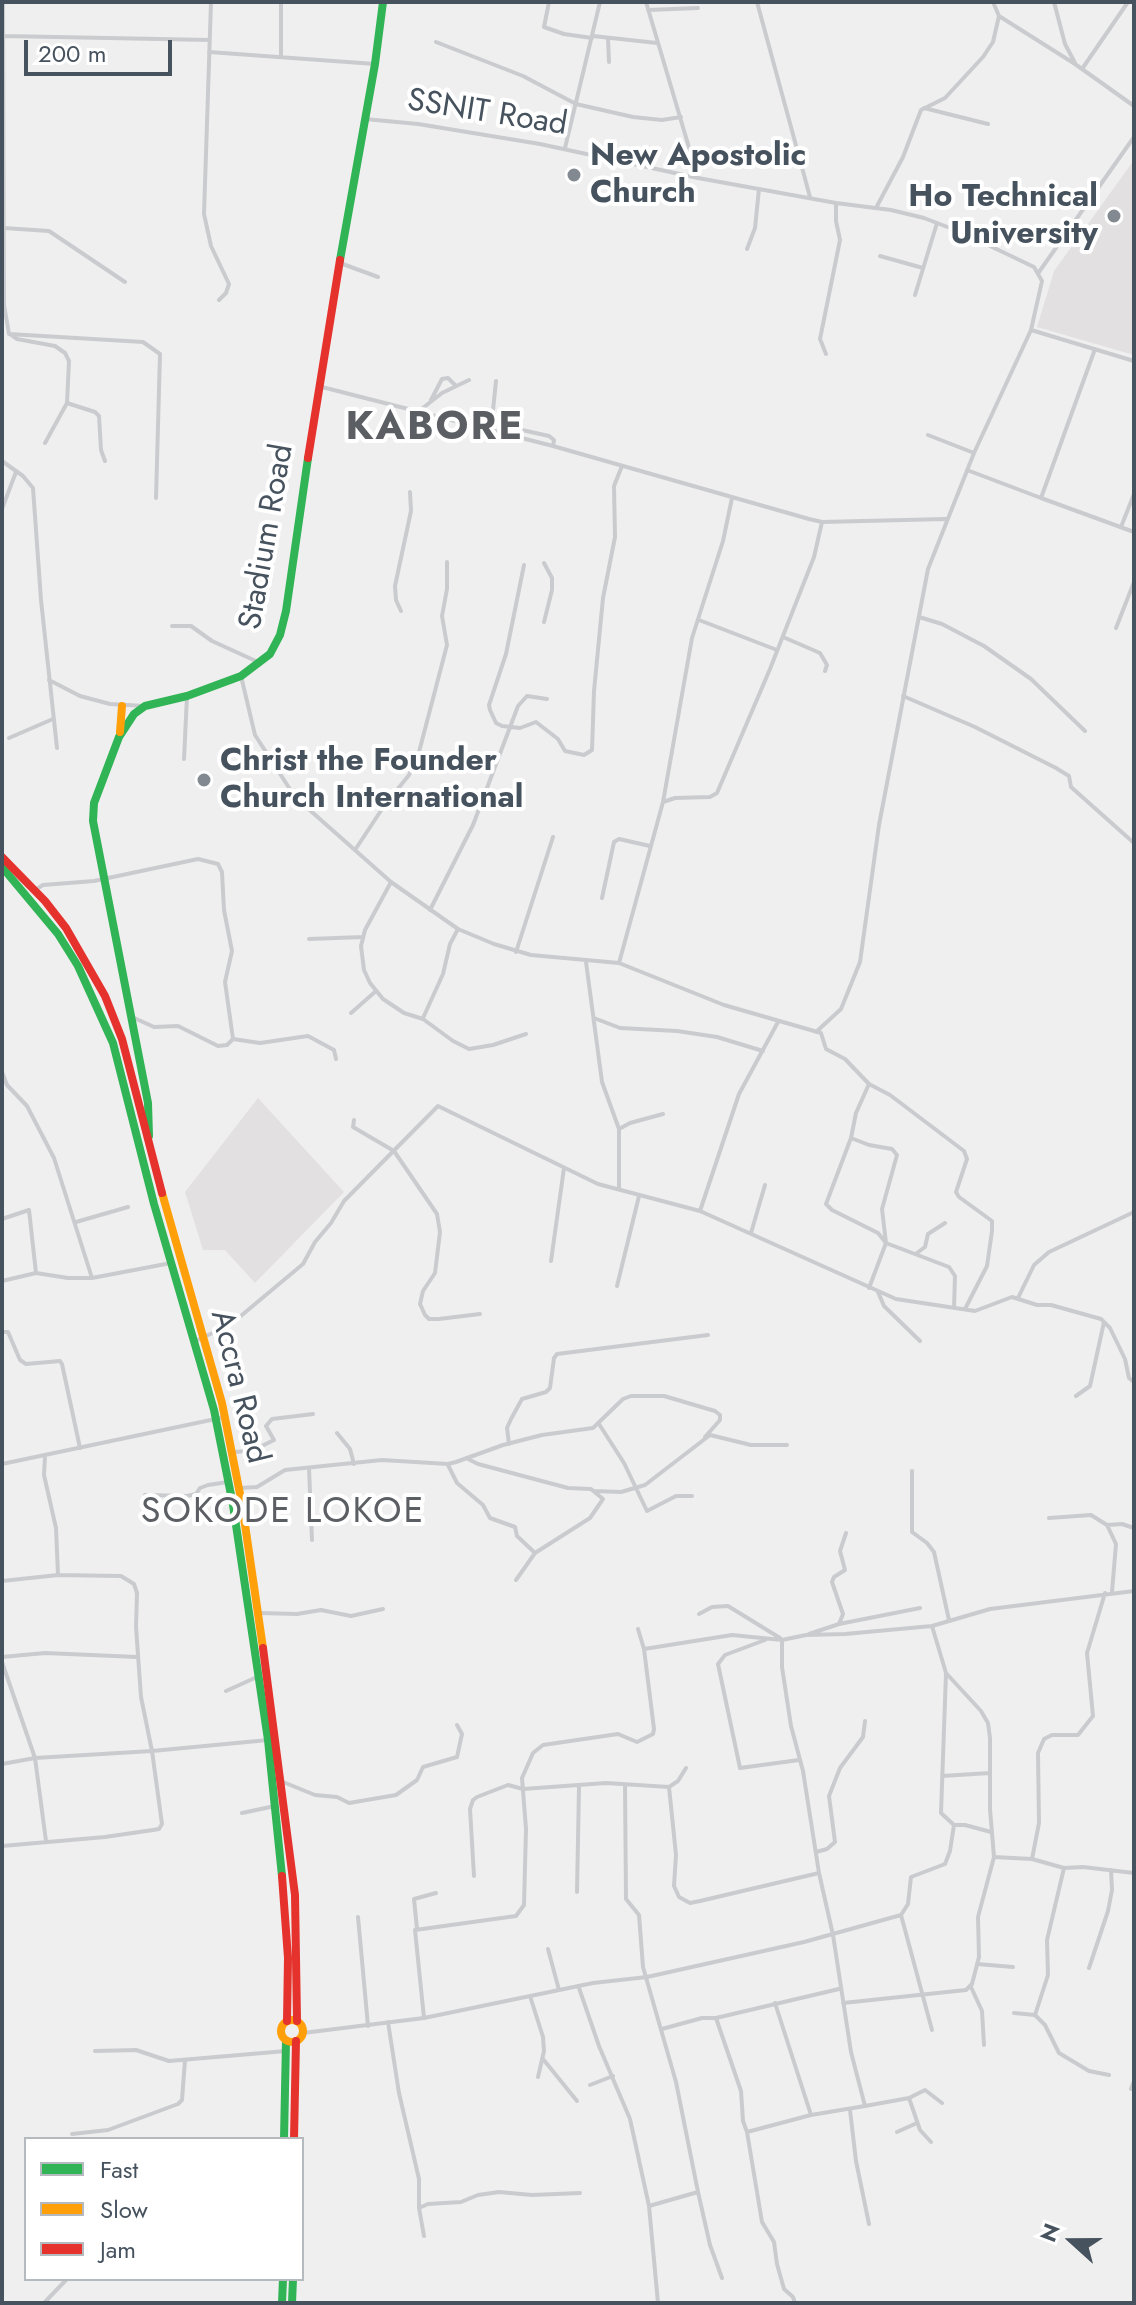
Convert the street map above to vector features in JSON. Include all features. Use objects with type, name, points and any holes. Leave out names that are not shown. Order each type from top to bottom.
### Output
[{"type":"main road","name":"Stadium Road","points":[[145,706],[187,696],[241,676],[270,654],[280,635],[318,386],[375,64],[383,2]]},
{"type":"main road","points":[[119,737],[122,706]]},
{"type":"main road","points":[[145,706],[129,719],[119,737],[94,803],[93,821],[146,1088],[150,1118],[148,1142]]},
{"type":"main road","name":"Accra Road","points":[[2,857],[66,928],[105,996],[122,1039],[198,1341]]},
{"type":"main road","name":"Accra Road","points":[[2,867],[44,916],[78,966],[113,1043],[171,1263],[233,1452],[283,1782],[295,1895],[297,2021],[303,2033]]},
{"type":"main road","points":[[133,1121],[146,1088]]},
{"type":"main road","name":"Accra Road","points":[[221,1418],[276,1806],[285,1896],[287,2021],[281,2031],[290,2044],[294,2137]]},
{"type":"main road","points":[[287,2021],[297,2021]]},
{"type":"main road","points":[[290,2044],[303,2033]]},
{"type":"main road","name":"Accra Road","points":[[284,2137],[290,2044]]},
{"type":"main road","points":[[282,2303],[283,2281]]},
{"type":"main road","points":[[292,2303],[293,2281]]},
{"type":"street","points":[[3,2],[3,306],[9,334],[17,339],[55,346],[65,353],[69,361],[67,403],[45,443]]},
{"type":"street","points":[[211,2],[204,214],[211,246],[229,284],[219,300]]},
{"type":"street","points":[[281,2],[281,57]]},
{"type":"street","points":[[549,2],[543,24],[546,28],[593,37],[657,43]]},
{"type":"street","points":[[565,148],[600,2]]},
{"type":"street","points":[[646,2],[698,178]]},
{"type":"street","points":[[757,2],[810,197]]},
{"type":"street","points":[[993,2],[999,16],[1134,106]]},
{"type":"street","points":[[1054,2],[1065,44],[1075,64]]},
{"type":"street","points":[[1082,69],[1128,2]]},
{"type":"street","points":[[648,10],[698,8]]},
{"type":"street","points":[[876,208],[903,157],[921,110],[948,96],[983,57],[993,42],[999,16]]},
{"type":"street","points":[[3,36],[210,40]]},
{"type":"street","points":[[608,38],[609,62]]},
{"type":"street","points":[[436,42],[523,76],[576,104],[633,117],[662,120],[681,117]]},
{"type":"street","points":[[1056,52],[1065,44]]},
{"type":"street","points":[[209,52],[375,64]]},
{"type":"street","points":[[924,108],[988,124]]},
{"type":"street","name":"SSNIT Road","points":[[365,119],[565,148],[698,178],[903,212],[937,223],[1015,257],[1039,273]]},
{"type":"street","points":[[816,1032],[841,1009],[860,962],[879,825],[928,569],[974,453],[1031,330],[1041,292],[1039,273],[1134,137]]},
{"type":"street","points":[[747,249],[755,228],[759,189]]},
{"type":"street","points":[[826,354],[820,339],[840,240],[836,203]]},
{"type":"street","points":[[915,295],[937,223]]},
{"type":"street","points":[[4,228],[49,231],[125,282]]},
{"type":"street","points":[[880,256],[923,268]]},
{"type":"street","points":[[340,263],[378,277]]},
{"type":"street","points":[[1031,330],[1134,361]]},
{"type":"street","points":[[9,334],[143,342],[160,354],[156,498]]},
{"type":"street","points":[[1041,498],[1095,349]]},
{"type":"street","points":[[430,402],[442,379],[448,378],[456,386]]},
{"type":"street","points":[[419,411],[469,380]]},
{"type":"street","points":[[496,381],[492,420],[495,424],[549,436],[554,440],[553,446]]},
{"type":"street","points":[[318,386],[553,446],[822,522],[947,519]]},
{"type":"street","points":[[67,403],[99,416],[101,450],[105,461]]},
{"type":"street","points":[[928,435],[974,453]]},
{"type":"street","points":[[2,461],[33,488],[57,748]]},
{"type":"street","points":[[524,565],[506,654],[489,705],[496,723],[508,728],[520,728],[536,722],[558,739],[565,751],[584,755],[592,750],[603,598],[615,537],[614,486],[622,466]]},
{"type":"street","points":[[967,470],[1134,532]]},
{"type":"street","points":[[2,509],[16,472]]},
{"type":"street","points":[[401,611],[395,586],[411,511],[410,492]]},
{"type":"street","points":[[1121,527],[1134,494]]},
{"type":"street","points":[[619,963],[663,802],[692,638],[723,541],[732,498]]},
{"type":"street","points":[[663,802],[675,798],[710,797],[717,793],[814,557],[822,522]]},
{"type":"street","points":[[355,850],[409,775],[419,752],[447,645],[442,616],[447,589],[447,562]]},
{"type":"street","points":[[544,563],[552,578],[552,590],[544,622]]},
{"type":"street","points":[[1116,628],[1134,582]]},
{"type":"street","points":[[919,617],[942,624],[984,646],[1031,679],[1085,731]]},
{"type":"street","points":[[699,620],[777,650]]},
{"type":"street","points":[[172,626],[191,626],[212,641],[260,663]]},
{"type":"street","points":[[782,637],[820,653],[827,665],[825,671]]},
{"type":"street","points":[[241,676],[255,735],[295,797],[391,882],[458,929],[516,952],[586,962],[619,963],[724,1005],[821,1033],[826,1049],[845,1059],[869,1084],[890,1095],[964,1151],[967,1159],[956,1192],[992,1221],[987,1266],[965,1309]]},
{"type":"street","points":[[49,680],[80,696],[122,706],[145,706]]},
{"type":"street","points":[[184,759],[187,696]]},
{"type":"street","points":[[430,910],[473,825],[518,706],[527,696],[547,699]]},
{"type":"street","points":[[903,696],[975,727],[1069,776],[1071,787],[1134,843]]},
{"type":"street","points":[[9,738],[53,719]]},
{"type":"street","points":[[516,952],[553,837]]},
{"type":"street","points":[[602,898],[614,842],[619,839],[650,846]]},
{"type":"street","points":[[34,890],[43,885],[94,881],[198,859],[218,864],[222,872],[224,910],[232,951],[225,982],[233,1039]]},
{"type":"street","points":[[391,882],[361,946],[364,970],[376,991],[394,1008],[423,1019],[469,1049],[526,1034]]},
{"type":"street","points":[[423,1019],[458,929]]},
{"type":"street","points":[[309,939],[363,937]]},
{"type":"street","points":[[586,962],[602,1082],[619,1129],[619,1189]]},
{"type":"street","points":[[351,1013],[376,991]]},
{"type":"street","points":[[132,1017],[154,1027],[178,1026],[218,1046],[227,1045],[233,1039]]},
{"type":"street","points":[[593,1018],[620,1028],[717,1037],[763,1051]]},
{"type":"street","points":[[700,1211],[739,1094],[778,1022]]},
{"type":"street","points":[[233,1039],[260,1043],[308,1036],[334,1050],[336,1059]]},
{"type":"street","points":[[2,1072],[7,1085],[27,1106],[54,1158],[92,1278]]},
{"type":"street","points":[[869,1084],[856,1113],[851,1138],[826,1204],[878,1233],[886,1243],[949,1267],[955,1276],[954,1308]]},
{"type":"street","points":[[198,1341],[230,1325],[303,1264],[344,1201],[438,1106],[598,1184],[700,1211],[896,1299],[975,1311],[1007,1298],[1018,1298],[1104,1322],[1110,1328],[1125,1359],[1129,1378],[1134,1382]]},
{"type":"street","points":[[619,1129],[663,1114]]},
{"type":"street","points":[[354,1120],[353,1127],[394,1151],[437,1214],[435,1273],[423,1291],[420,1304],[425,1315],[429,1319],[439,1319],[480,1314]]},
{"type":"street","points":[[851,1138],[892,1149],[897,1155],[882,1209],[886,1243],[869,1288]]},
{"type":"street","points":[[551,1261],[564,1168]]},
{"type":"street","points":[[751,1233],[765,1185]]},
{"type":"street","points":[[617,1286],[639,1196]]},
{"type":"street","points":[[76,1222],[128,1207]]},
{"type":"street","points":[[2,1219],[29,1210],[36,1273]]},
{"type":"street","points":[[1018,1298],[1034,1265],[1049,1252],[1134,1212]]},
{"type":"street","points":[[917,1253],[925,1247],[928,1234],[945,1223]]},
{"type":"street","points":[[2,1281],[36,1273],[92,1278],[171,1263]]},
{"type":"street","points":[[878,1292],[884,1306],[920,1341]]},
{"type":"street","points":[[1076,1396],[1090,1386],[1104,1322]]},
{"type":"street","points":[[2,1332],[8,1332],[20,1360],[26,1364],[60,1361],[80,1448]]},
{"type":"street","points":[[509,1444],[507,1428],[511,1419],[522,1399],[550,1388],[557,1354],[708,1335]]},
{"type":"street","points":[[239,1488],[265,1484],[285,1470],[382,1460],[448,1464],[542,1435],[593,1428],[623,1399],[641,1395],[664,1396],[720,1415],[720,1420],[705,1437],[656,1478],[621,1492],[568,1488],[468,1459]]},
{"type":"street","points":[[233,1452],[252,1451],[274,1440],[266,1426],[272,1419],[313,1414]]},
{"type":"street","points":[[2,1464],[221,1418]]},
{"type":"street","points":[[599,1424],[649,1512],[676,1496],[692,1496]]},
{"type":"street","points":[[337,1433],[350,1449],[354,1464]]},
{"type":"street","points":[[705,1437],[716,1435],[751,1445],[787,1445]]},
{"type":"street","points":[[45,1456],[44,1475],[56,1528],[58,1575]]},
{"type":"street","points":[[448,1464],[457,1483],[483,1505],[490,1518],[515,1527],[517,1536],[535,1553]]},
{"type":"street","points":[[309,1468],[312,1540]]},
{"type":"street","points":[[912,1471],[912,1532],[934,1552],[949,1620]]},
{"type":"street","points":[[145,1495],[187,1496],[196,1494],[208,1485],[228,1482]]},
{"type":"street","points":[[516,1580],[535,1553],[595,1513],[603,1499],[594,1491]]},
{"type":"street","points":[[1049,1518],[1091,1515],[1107,1525],[1116,1544],[1112,1592]]},
{"type":"street","points":[[1107,1525],[1122,1524],[1134,1528]]},
{"type":"street","points":[[839,1624],[843,1614],[832,1582],[845,1570],[840,1551],[846,1533]]},
{"type":"street","points":[[2,1581],[58,1575],[121,1576],[131,1580],[137,1593],[137,1657],[141,1697],[161,1816],[159,1829],[2,1846]]},
{"type":"street","points":[[806,1635],[932,1626],[990,1609],[1134,1591]]},
{"type":"street","points":[[1032,1859],[1039,1823],[1038,1753],[1044,1739],[1052,1735],[1078,1735],[1093,1716],[1087,1653],[1105,1593]]},
{"type":"street","points":[[699,1614],[712,1607],[728,1606],[782,1640]]},
{"type":"street","points":[[644,1649],[732,1635],[782,1640],[839,1624],[920,1608]]},
{"type":"street","points":[[257,1612],[297,1614],[321,1610],[351,1616],[383,1609]]},
{"type":"street","points":[[932,1626],[946,1673],[941,1813],[954,1825],[991,1832]]},
{"type":"street","points":[[417,1929],[516,1916],[522,1909],[526,1881],[524,1769],[533,1753],[543,1745],[618,1734],[637,1742],[653,1734],[644,1649],[638,1629]]},
{"type":"street","points":[[765,1640],[725,1655],[718,1664],[740,1768],[799,1760]]},
{"type":"street","points":[[782,1640],[782,1667],[833,1935],[839,1989],[865,2106]]},
{"type":"street","points":[[46,1841],[35,1758],[2,1660],[45,1653],[137,1657]]},
{"type":"street","points":[[946,1673],[967,1694],[988,1723],[994,1857],[978,1917],[977,1964],[971,1987],[982,2011],[984,2045]]},
{"type":"street","points":[[226,1691],[257,1677]]},
{"type":"street","points":[[816,1852],[827,1849],[835,1842],[829,1796],[840,1768],[863,1737],[865,1721]]},
{"type":"street","points":[[283,1782],[315,1795],[337,1797],[349,1803],[396,1795],[417,1780],[423,1767],[457,1757],[462,1734],[457,1725]]},
{"type":"street","points":[[2,1764],[35,1758],[268,1740]]},
{"type":"street","points":[[474,1876],[470,1809],[473,1800],[505,1786],[523,1789],[606,1783],[669,1787],[678,1781],[686,1768]]},
{"type":"street","points":[[942,1776],[990,1773]]},
{"type":"street","points":[[625,1785],[625,1890],[631,1907],[639,1915],[643,1967],[676,2082],[710,2245],[722,2278]]},
{"type":"street","points":[[577,1892],[579,1786]]},
{"type":"street","points":[[669,1787],[676,1855],[674,1886],[679,1897],[690,1903],[819,1873]]},
{"type":"street","points":[[242,1813],[276,1806]]},
{"type":"street","points":[[303,2033],[424,2018],[579,1986],[647,1977],[833,1935],[901,1915],[908,1904],[911,1877],[945,1864],[954,1825]]},
{"type":"street","points":[[994,1857],[1032,1859],[1064,1868],[1134,1873]]},
{"type":"street","points":[[1035,2015],[1048,1975],[1047,1940],[1064,1868]]},
{"type":"street","points":[[1089,1968],[1108,1911],[1112,1890],[1111,1870]]},
{"type":"street","points":[[424,2018],[414,1899],[436,1893]]},
{"type":"street","points":[[901,1915],[932,2030]]},
{"type":"street","points":[[358,1917],[368,2026]]},
{"type":"street","points":[[548,1949],[559,1990]]},
{"type":"street","points":[[977,1964],[1013,1967]]},
{"type":"street","points":[[579,1986],[599,2046],[630,2119],[649,2206],[658,2303]]},
{"type":"street","points":[[843,2003],[971,1987]]},
{"type":"street","points":[[662,2029],[839,1989]]},
{"type":"street","points":[[530,1996],[543,2037],[543,2059],[538,2077]]},
{"type":"street","points":[[775,2003],[811,2115]]},
{"type":"street","points":[[1014,2013],[1035,2015],[1045,2025],[1059,2053],[1089,2071],[1109,2075]]},
{"type":"street","points":[[716,2018],[738,2081],[761,2218],[774,2242],[784,2289],[795,2303]]},
{"type":"street","points":[[388,2022],[399,2093],[419,2179],[419,2208],[424,2236]]},
{"type":"street","points":[[95,2051],[136,2050],[169,2061],[290,2044]]},
{"type":"street","points":[[543,2059],[577,2101]]},
{"type":"street","points":[[72,2134],[108,2130],[178,2104],[182,2100],[185,2060]]},
{"type":"street","points":[[590,2085],[613,2076]]},
{"type":"street","points":[[1131,2089],[1134,2081]]},
{"type":"street","points":[[747,2132],[811,2115],[909,2098],[925,2090],[942,2103]]},
{"type":"street","points":[[909,2098],[920,2130],[931,2142]]},
{"type":"street","points":[[850,2110],[856,2161],[869,2224]]},
{"type":"street","points":[[897,2132],[917,2123]]},
{"type":"street","points":[[419,2208],[499,2192],[532,2195],[580,2193]]},
{"type":"street","points":[[649,2206],[698,2192]]},
{"type":"street","points":[[44,2303],[65,2281]]},
{"type":"street","points":[[55,2293],[60,2303]]},
{"type":"shaded area","name":"Ho Technical University","points":[[1134,160],[1134,355],[1037,327],[1054,271]]},
{"type":"shaded area","points":[[258,1098],[344,1192],[255,1283],[225,1250],[203,1250],[185,1192]]},
{"type":"traffic: fast","points":[[340,260],[383,2]]},
{"type":"traffic: fast","points":[[149,1136],[148,1103],[93,821],[94,803],[119,737],[134,714],[145,706],[187,696],[241,676],[270,654],[280,635],[286,611],[308,458]]},
{"type":"traffic: fast","points":[[2,867],[58,934],[78,966],[113,1043],[154,1204],[214,1410],[233,1505],[268,1740],[282,1876]]},
{"type":"traffic: fast","points":[[284,2137],[286,2041]]},
{"type":"traffic: fast","points":[[282,2303],[283,2281]]},
{"type":"traffic: fast","points":[[292,2303],[293,2281]]},
{"type":"traffic: slow","points":[[120,732],[122,706]]},
{"type":"traffic: slow","points":[[162,1193],[222,1403],[242,1504],[263,1648]]},
{"type":"traffic: slow","points":[[292,2020],[300,2023],[303,2031],[300,2039],[292,2042],[284,2039],[281,2031],[284,2023],[292,2020]]},
{"type":"traffic: jam","points":[[308,458],[340,260]]},
{"type":"traffic: jam","points":[[2,857],[45,901],[66,928],[105,996],[122,1039],[162,1193]]},
{"type":"traffic: jam","points":[[263,1648],[295,1895],[297,2021]]},
{"type":"traffic: jam","points":[[282,1876],[288,1958],[287,2021]]},
{"type":"traffic: jam","points":[[294,2137],[296,2041]]},
{"type":"place","name":"New Apostolic Church","points":[[574,175]]},
{"type":"place","name":"Ho Technical University","points":[[1114,216]]},
{"type":"place","name":"Christ the Founder Church International","points":[[204,780]]},
{"type":"district","name":"KABORE","points":[[435,429]]},
{"type":"district","name":"SOKODE LOKOE","points":[[283,1513]]}]
